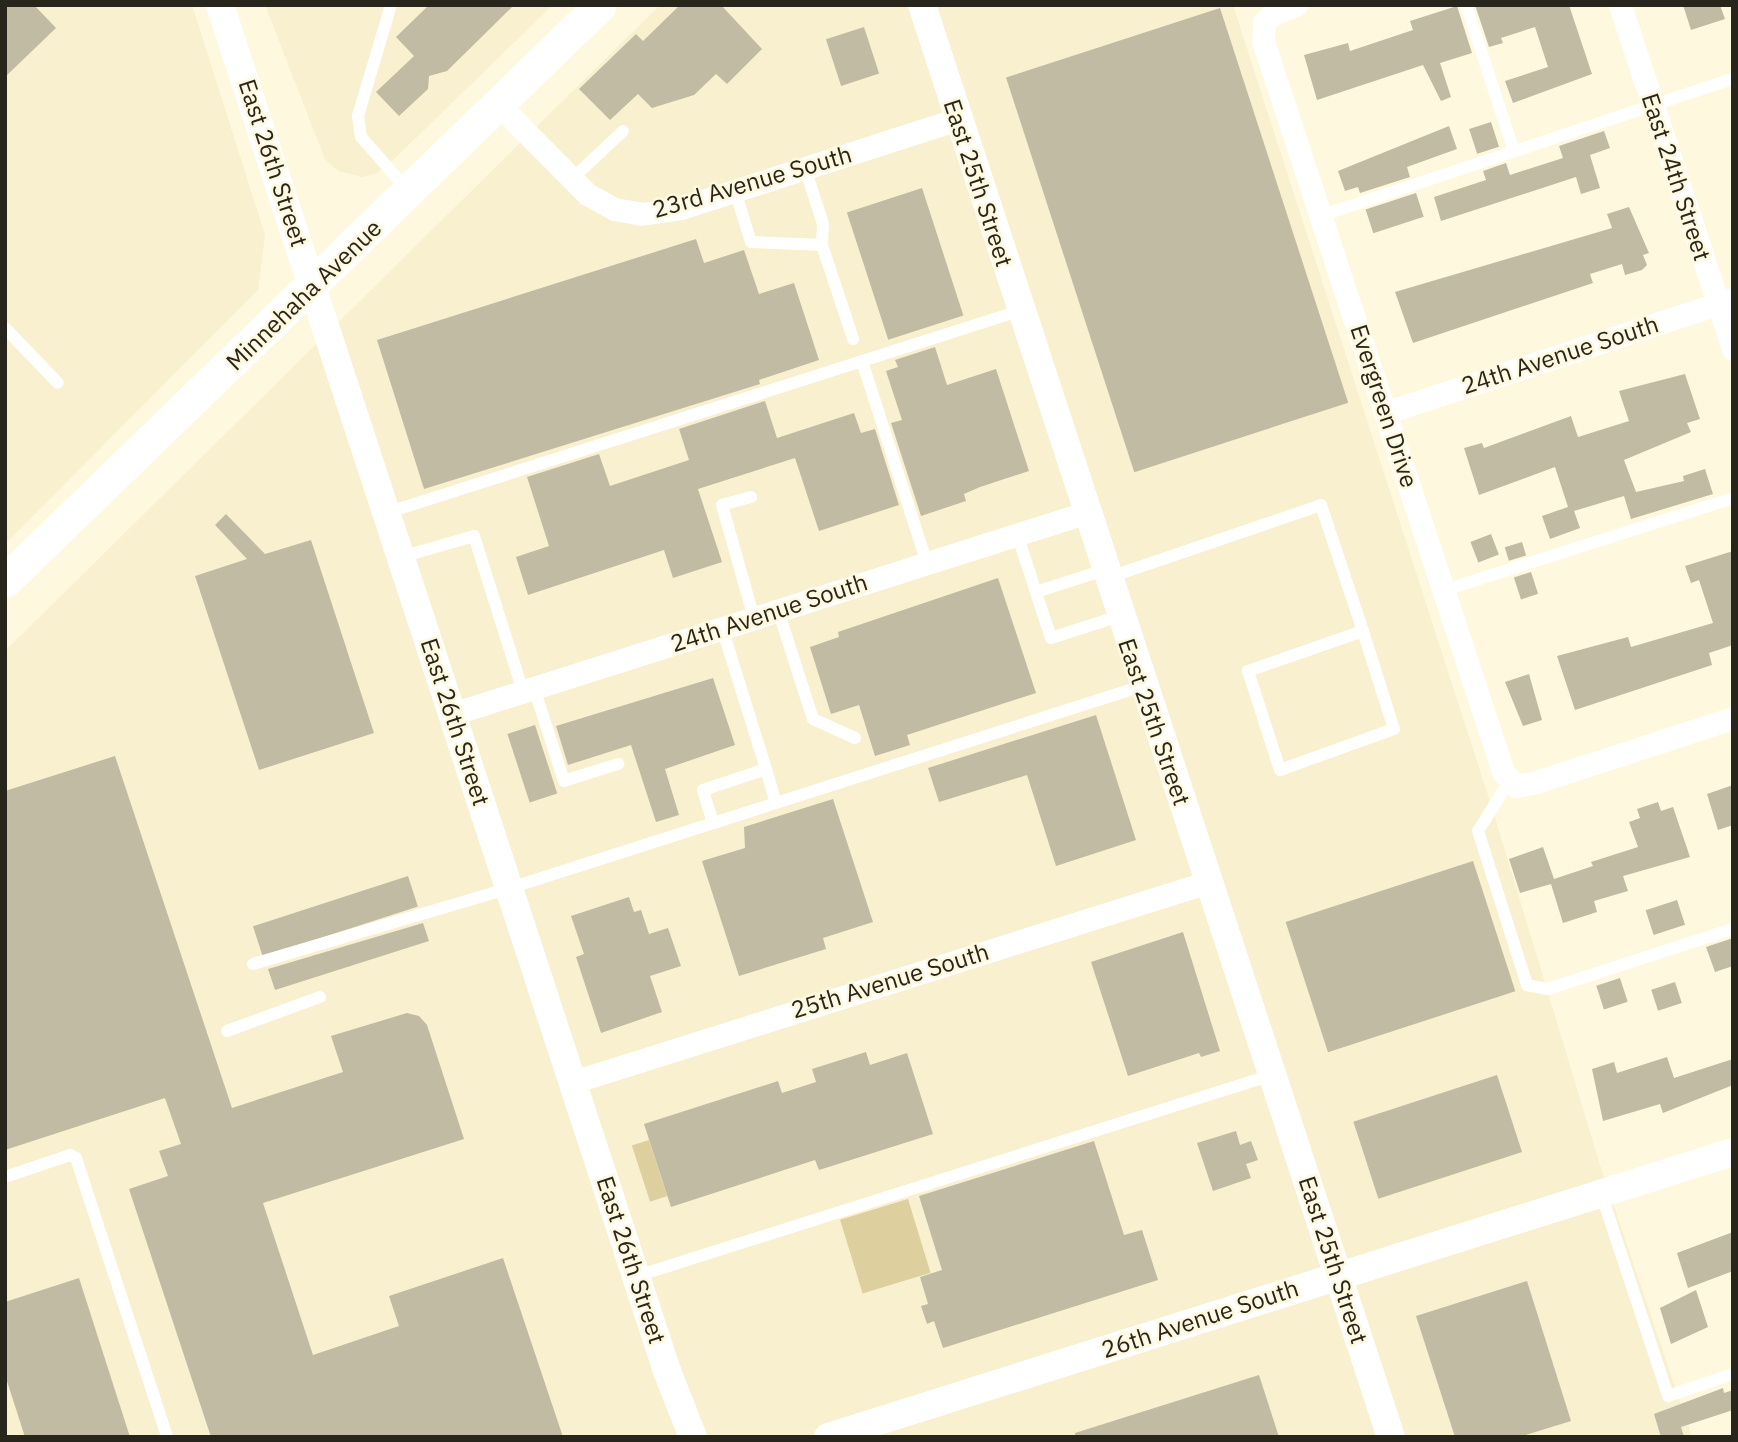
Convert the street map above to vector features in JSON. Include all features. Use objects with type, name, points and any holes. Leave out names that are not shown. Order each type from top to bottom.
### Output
[{"type":"main road","name":"Minnehaha Avenue","points":[[5,581],[314,287],[600,5]]},
{"type":"street","name":"East 26th Street","points":[[220,5],[637,1276],[693,1437]]},
{"type":"street","name":"East 25th Street","points":[[922,5],[1085,513],[1391,1437]]},
{"type":"street","name":"Evergreen Drive","points":[[1296,5],[1274,13],[1264,23],[1264,41],[1503,772],[1513,783]]},
{"type":"street","name":"East 24th Street","points":[[1620,5],[1653,106],[1725,301],[1733,349]]},
{"type":"street","name":"23rd Avenue South","points":[[498,104],[572,179],[614,209],[641,214],[681,208],[958,119]]},
{"type":"street","name":"24th Avenue South","points":[[1387,412],[1725,301]]},
{"type":"street","name":"24th Avenue South","points":[[452,714],[1085,513]]},
{"type":"street","points":[[1513,783],[1733,718]]},
{"type":"street","name":"25th Avenue South","points":[[573,1082],[1208,882]]},
{"type":"street","name":"26th Avenue South","points":[[828,1437],[1733,1152]]},
{"type":"lane","points":[[391,5],[358,116],[361,138],[410,192]]},
{"type":"lane","points":[[1466,5],[1514,151]]},
{"type":"lane","points":[[1320,216],[1733,79]]},
{"type":"lane","points":[[572,179],[623,131]]},
{"type":"lane","points":[[805,168],[823,224],[822,245],[853,339]]},
{"type":"lane","points":[[735,191],[751,242],[822,245]]},
{"type":"lane","points":[[386,513],[1019,311]]},
{"type":"lane","points":[[5,328],[58,383]]},
{"type":"lane","points":[[862,361],[927,563]]},
{"type":"lane","points":[[751,497],[722,505],[754,618]]},
{"type":"lane","points":[[1445,590],[1733,498]]},
{"type":"lane","points":[[1036,592],[1105,574],[1321,505],[1363,631],[1394,729],[1280,770],[1248,671],[1363,631]]},
{"type":"lane","points":[[1017,534],[1051,638],[1119,616]]},
{"type":"lane","points":[[401,558],[474,536],[564,781],[618,764]]},
{"type":"lane","points":[[778,610],[813,719],[855,738]]},
{"type":"lane","points":[[722,628],[776,803]]},
{"type":"lane","points":[[253,964],[510,888],[1142,686]]},
{"type":"lane","points":[[713,823],[703,790],[766,769]]},
{"type":"lane","points":[[1513,783],[1478,831],[1527,985],[1548,989],[1733,929]]},
{"type":"lane","points":[[227,1031],[320,998]]},
{"type":"lane","points":[[637,1276],[1272,1075]]},
{"type":"lane","points":[[5,1177],[70,1155],[76,1158],[167,1437]]},
{"type":"lane","points":[[1601,1193],[1668,1396],[1733,1374]]},
{"type":"shaded area","points":[[5,5],[192,5],[265,235],[258,290],[5,544]]},
{"type":"shaded area","points":[[265,5],[553,5],[395,158],[377,173],[362,177],[338,171],[325,159]]},
{"type":"shaded area","points":[[660,5],[1233,5],[1493,811],[1600,1165],[1692,1437],[5,1437],[5,651]]},
{"type":"shaded area","points":[[649,1140],[667,1196],[650,1202],[632,1146]]},
{"type":"shaded area","points":[[908,1199],[931,1273],[863,1293],[840,1220]]},
{"type":"building","points":[[5,5],[34,5],[56,28],[5,77]]},
{"type":"building","points":[[429,5],[514,5],[447,71],[429,76],[428,89],[399,116],[376,92],[414,56],[396,37]]},
{"type":"building","points":[[680,5],[721,5],[762,49],[727,84],[716,74],[694,95],[652,108],[638,94],[610,120],[579,89],[636,34],[643,41]]},
{"type":"building","points":[[1475,5],[1569,5],[1592,74],[1513,103],[1505,81],[1548,67],[1535,27],[1501,38],[1503,43],[1489,47]]},
{"type":"building","points":[[1683,5],[1720,5],[1725,19],[1691,30]]},
{"type":"building","points":[[1457,6],[1472,53],[1440,63],[1451,97],[1441,101],[1423,65],[1317,100],[1304,55],[1348,43],[1350,51],[1413,30],[1410,21]]},
{"type":"building","points":[[1220,8],[1348,403],[1134,472],[1006,78]]},
{"type":"building","points":[[864,27],[879,74],[841,86],[826,39]]},
{"type":"building","points":[[1491,122],[1499,147],[1477,154],[1469,129]]},
{"type":"building","points":[[1449,126],[1457,149],[1407,167],[1410,177],[1360,193],[1358,187],[1345,191],[1338,171]]},
{"type":"building","points":[[1604,131],[1610,148],[1590,155],[1600,188],[1581,194],[1576,177],[1441,221],[1434,197],[1486,180],[1483,171],[1506,163],[1510,175],[1563,158],[1559,146]]},
{"type":"building","points":[[922,188],[963,315],[888,340],[847,212]]},
{"type":"building","points":[[1416,193],[1424,217],[1373,233],[1366,209]]},
{"type":"building","points":[[1629,207],[1649,253],[1643,255],[1647,265],[1642,270],[1625,275],[1622,264],[1590,274],[1593,283],[1413,343],[1395,292],[1612,228],[1607,214]]},
{"type":"building","points":[[696,239],[704,263],[744,250],[759,294],[794,283],[819,360],[759,380],[760,384],[424,489],[377,340]]},
{"type":"building","points":[[935,347],[947,385],[996,369],[1029,471],[980,487],[964,494],[966,501],[921,516],[891,423],[902,420],[886,371],[898,367],[895,360]]},
{"type":"building","points":[[1685,374],[1700,419],[1687,423],[1691,432],[1624,460],[1636,492],[1684,481],[1683,476],[1705,469],[1713,494],[1631,519],[1624,496],[1574,511],[1580,528],[1550,539],[1542,516],[1568,507],[1555,467],[1479,495],[1464,448],[1482,443],[1484,448],[1571,416],[1578,437],[1629,421],[1619,391]]},
{"type":"building","points":[[765,401],[777,438],[854,413],[861,433],[875,429],[899,505],[819,531],[795,458],[698,489],[722,562],[673,578],[664,550],[528,595],[516,557],[549,546],[527,477],[599,454],[610,486],[689,460],[679,429]]},
{"type":"building","points":[[226,514],[265,554],[311,540],[374,733],[259,770],[195,576],[247,559],[215,525]]},
{"type":"building","points":[[1491,534],[1499,555],[1478,562],[1470,542]]},
{"type":"building","points":[[1522,542],[1526,555],[1509,561],[1505,547]]},
{"type":"building","points":[[1733,551],[1733,645],[1709,653],[1712,665],[1575,710],[1557,656],[1628,637],[1631,647],[1713,623],[1699,580],[1691,583],[1685,566]]},
{"type":"building","points":[[1531,572],[1538,594],[1521,599],[1514,578]]},
{"type":"building","points":[[998,578],[1036,693],[907,735],[910,745],[875,756],[859,705],[831,714],[810,647],[839,637],[838,632]]},
{"type":"building","points":[[1529,674],[1542,720],[1523,726],[1505,682]]},
{"type":"building","points":[[713,678],[735,745],[665,769],[679,815],[656,822],[631,745],[568,765],[556,726]]},
{"type":"building","points":[[1096,715],[1136,840],[1056,866],[1027,775],[939,802],[928,768]]},
{"type":"building","points":[[535,725],[557,793],[530,802],[507,734]]},
{"type":"building","points":[[115,756],[232,1108],[343,1072],[331,1036],[407,1013],[419,1016],[427,1025],[464,1139],[263,1203],[313,1355],[399,1326],[389,1296],[503,1258],[563,1437],[211,1437],[129,1189],[168,1176],[159,1151],[181,1144],[165,1098],[5,1150],[5,791]]},
{"type":"building","points":[[1733,785],[1733,825],[1718,830],[1707,794]]},
{"type":"building","points":[[833,799],[873,922],[823,938],[826,949],[739,976],[702,861],[745,848],[744,827]]},
{"type":"building","points":[[1658,802],[1661,811],[1673,807],[1690,857],[1623,876],[1628,891],[1594,901],[1597,912],[1563,923],[1551,884],[1520,893],[1509,859],[1543,847],[1554,879],[1593,866],[1591,862],[1638,847],[1629,822],[1640,818],[1637,809]]},
{"type":"building","points":[[1473,861],[1515,991],[1328,1052],[1286,922]]},
{"type":"building","points":[[408,876],[418,906],[263,957],[253,926]]},
{"type":"building","points":[[629,897],[634,912],[641,910],[649,934],[668,928],[681,966],[650,976],[662,1012],[601,1033],[576,957],[584,954],[571,916]]},
{"type":"building","points":[[1677,900],[1685,925],[1654,935],[1646,910]]},
{"type":"building","points":[[423,923],[429,941],[275,990],[268,969]]},
{"type":"building","points":[[1183,932],[1220,1051],[1201,1057],[1199,1053],[1128,1076],[1091,962]]},
{"type":"building","points":[[1733,938],[1733,966],[1715,972],[1706,947]]},
{"type":"building","points":[[1620,978],[1628,1002],[1604,1010],[1596,986]]},
{"type":"building","points":[[1675,982],[1682,1003],[1658,1011],[1651,990]]},
{"type":"building","points":[[866,1052],[870,1065],[907,1053],[933,1134],[819,1170],[815,1160],[671,1207],[644,1124],[778,1081],[782,1093],[816,1082],[812,1069]]},
{"type":"building","points":[[1667,1057],[1674,1078],[1733,1059],[1733,1085],[1663,1113],[1660,1104],[1603,1121],[1592,1069],[1614,1062],[1617,1073]]},
{"type":"building","points":[[1497,1075],[1522,1152],[1378,1199],[1353,1122]]},
{"type":"building","points":[[1236,1131],[1240,1145],[1251,1141],[1258,1160],[1246,1164],[1251,1178],[1213,1191],[1197,1143]]},
{"type":"building","points":[[1094,1141],[1124,1235],[1142,1230],[1158,1280],[943,1348],[934,1321],[927,1324],[921,1306],[928,1304],[920,1277],[942,1270],[919,1196]]},
{"type":"building","points":[[1733,1232],[1733,1271],[1688,1288],[1677,1253]]},
{"type":"building","points":[[79,1278],[130,1437],[25,1437],[5,1375],[5,1302]]},
{"type":"building","points":[[1527,1281],[1571,1421],[1519,1437],[1455,1437],[1416,1316]]},
{"type":"building","points":[[1696,1290],[1708,1327],[1671,1344],[1660,1308]]},
{"type":"building","points":[[1259,1375],[1279,1437],[1075,1437],[1075,1433]]},
{"type":"building","points":[[1723,1388],[1724,1393],[1733,1390],[1733,1410],[1681,1427],[1684,1437],[1661,1437],[1654,1414]]}]
